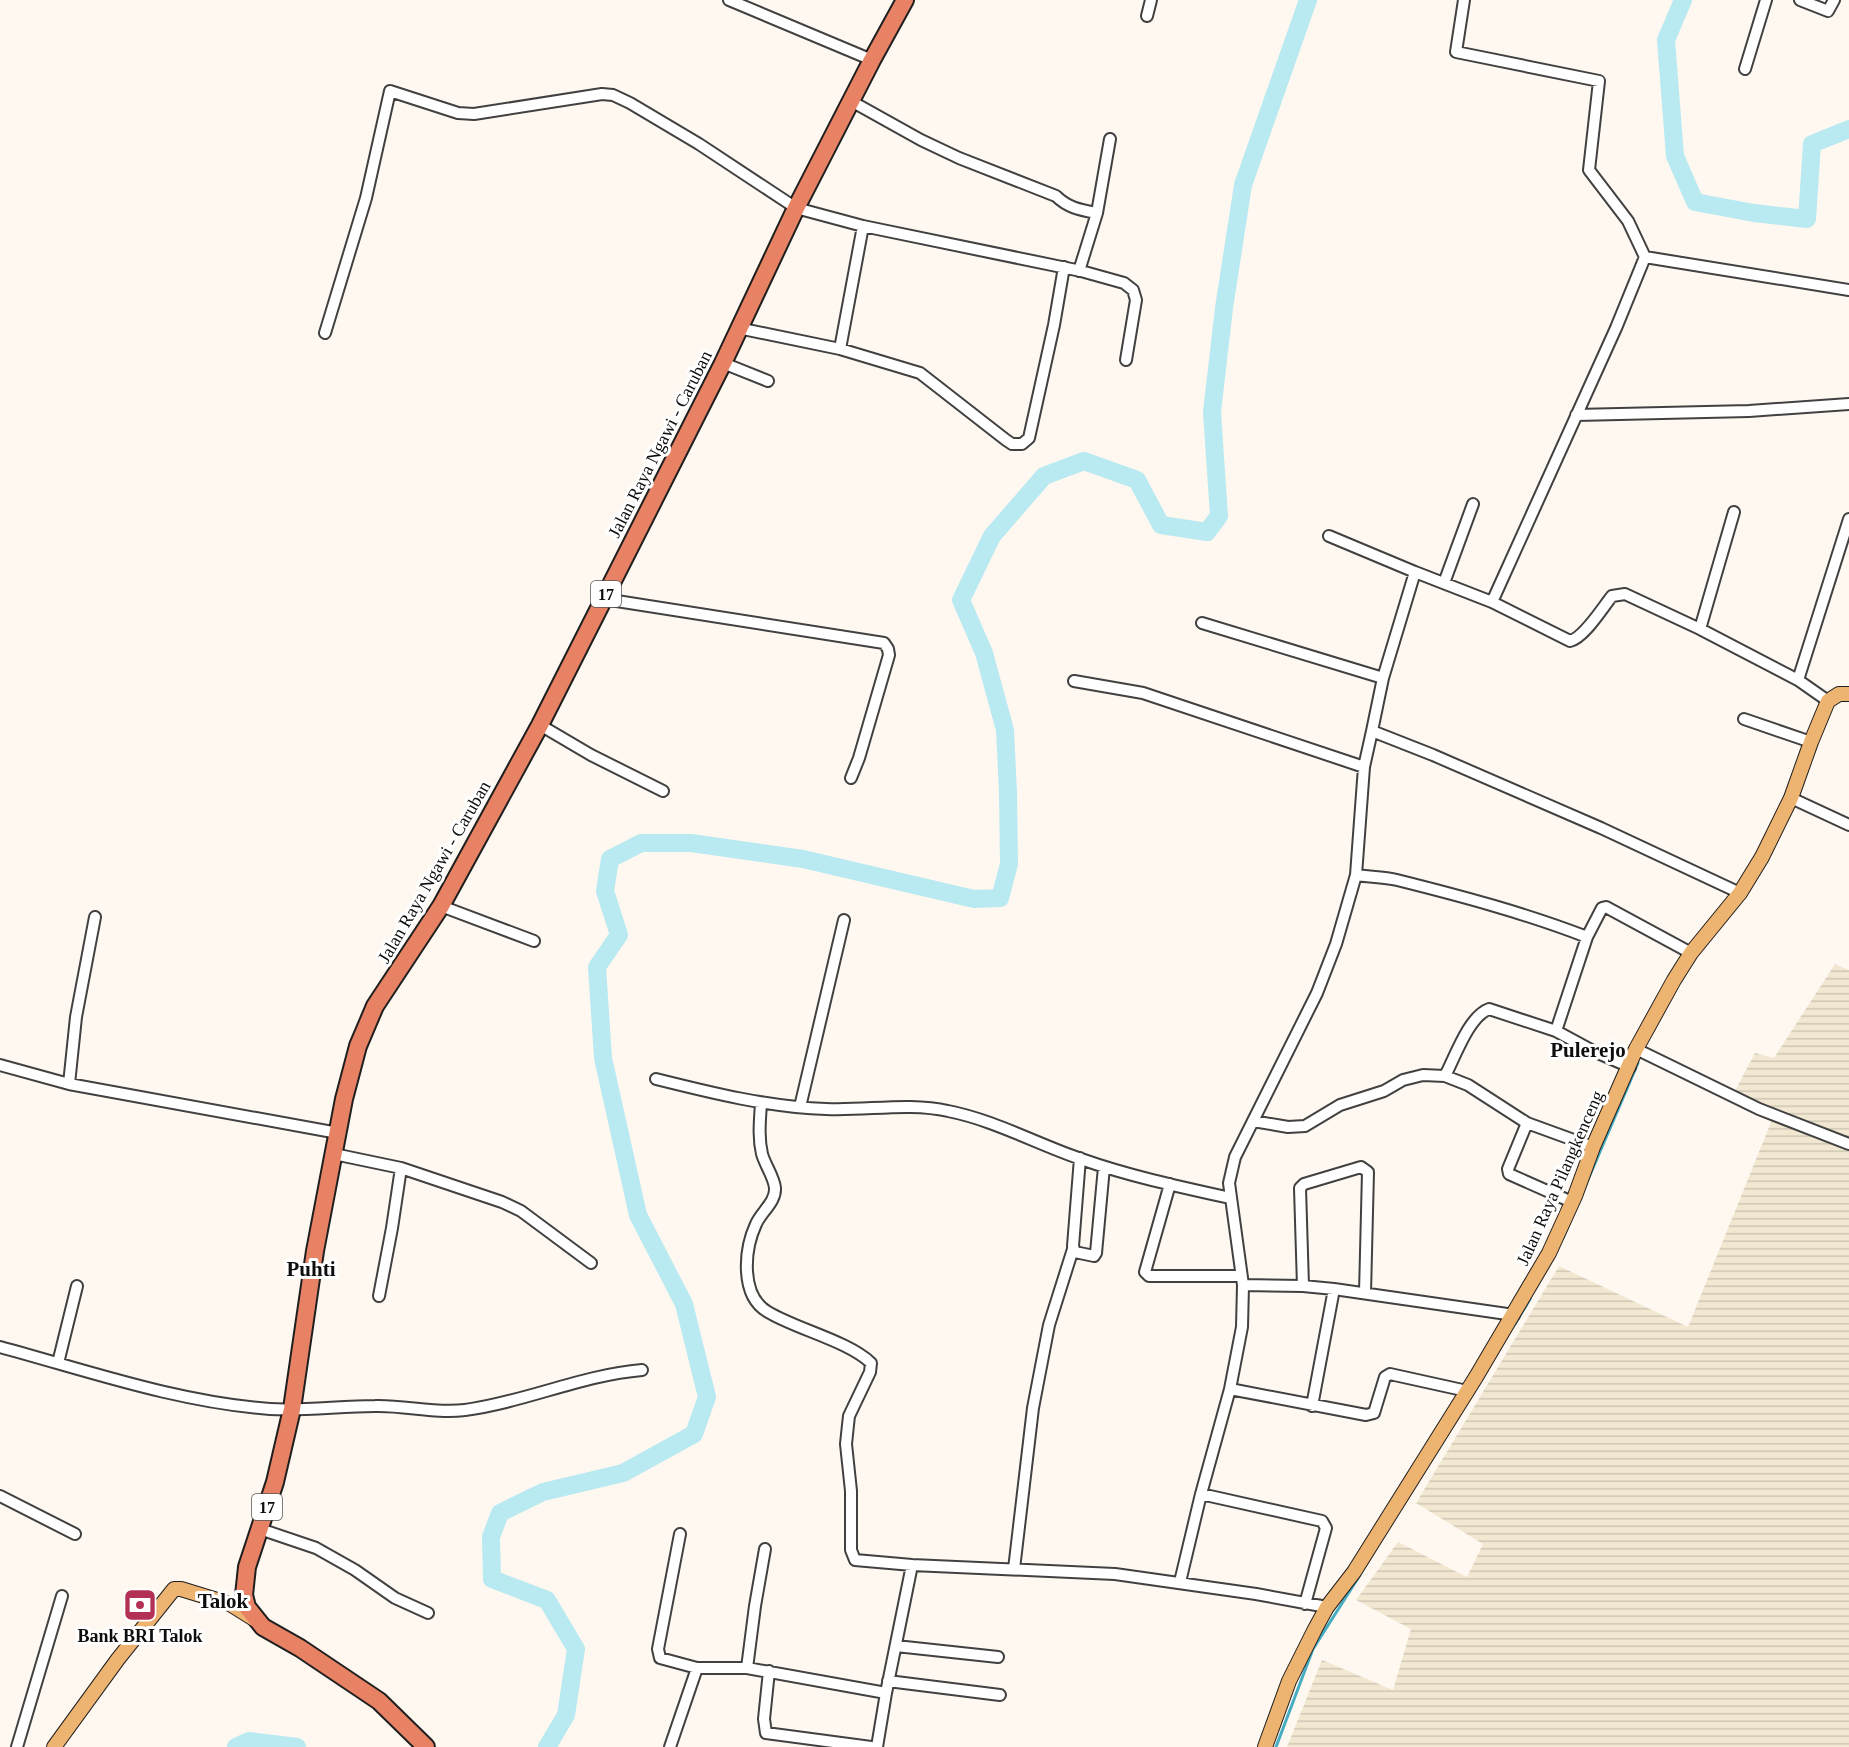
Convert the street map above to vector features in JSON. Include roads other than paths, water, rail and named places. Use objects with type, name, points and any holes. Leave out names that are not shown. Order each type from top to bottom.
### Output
[{"type":"highway","name":"Jalan Raya Ngawi - Caruban","points":[[426,1747],[379,1701],[300,1648],[263,1627],[247,1607],[243,1595],[247,1567],[275,1482],[292,1409],[315,1251],[353,1065],[370,1017],[441,906],[540,725],[723,363],[796,208],[902,5]]},
{"type":"main road","points":[[1828,701],[1839,694],[1849,694]]},
{"type":"main road","name":"Jalan Raya Pilangkenceng","points":[[1265,1747],[1288,1681],[1328,1607],[1354,1572],[1467,1391],[1549,1253],[1636,1049],[1691,953],[1740,893],[1762,857],[1791,798],[1828,701]]},
{"type":"main road","points":[[223,1601],[237,1594],[244,1585]]},
{"type":"main road","points":[[54,1747],[125,1650],[174,1589],[223,1601],[257,1621]]},
{"type":"street","points":[[729,0],[872,60]]},
{"type":"street","points":[[1147,16],[1151,0]]},
{"type":"street","points":[[1464,0],[1456,52],[1599,81],[1589,170],[1628,221],[1646,257]]},
{"type":"street","points":[[1745,69],[1766,0]]},
{"type":"street","points":[[1800,0],[1828,11],[1834,0]]},
{"type":"street","points":[[325,333],[366,198],[390,91],[458,113],[474,114],[594,95],[613,95],[665,123],[796,208],[863,226],[1064,267],[1124,284],[1133,290],[1136,300],[1126,360]]},
{"type":"street","points":[[851,101],[921,140],[959,158],[1056,196],[1072,208],[1097,213]]},
{"type":"street","points":[[1079,271],[1097,213],[1110,139]]},
{"type":"street","points":[[840,349],[863,226]]},
{"type":"street","points":[[1646,257],[1849,290]]},
{"type":"street","points":[[1492,602],[1646,257]]},
{"type":"street","points":[[738,328],[792,341],[840,349],[920,374],[1006,440],[1012,444],[1022,444],[1029,438],[1054,325],[1064,267]]},
{"type":"street","points":[[723,363],[768,381]]},
{"type":"street","points":[[1576,415],[1749,411],[1849,404]]},
{"type":"street","points":[[1444,583],[1473,504]]},
{"type":"street","points":[[1700,629],[1734,512]]},
{"type":"street","points":[[1798,680],[1849,519]]},
{"type":"street","points":[[1329,536],[1492,602],[1570,641],[1575,640],[1612,596],[1625,594],[1700,629],[1798,680],[1828,701]]},
{"type":"street","points":[[1180,1582],[1230,1389],[1242,1327],[1242,1281],[1230,1198],[1230,1171],[1317,993],[1336,944],[1356,875],[1364,767],[1383,678],[1415,572]]},
{"type":"street","points":[[604,598],[884,643],[889,655],[851,778]]},
{"type":"street","points":[[1202,623],[1383,678]]},
{"type":"street","points":[[1074,681],[1143,693],[1364,767]]},
{"type":"street","points":[[1744,719],[1811,742]]},
{"type":"street","points":[[540,725],[591,755],[663,791]]},
{"type":"street","points":[[1372,731],[1600,828],[1740,893]]},
{"type":"street","points":[[1791,798],[1849,825]]},
{"type":"street","points":[[1356,875],[1397,880],[1551,923],[1587,937]]},
{"type":"street","points":[[441,906],[534,941]]},
{"type":"street","points":[[1556,1031],[1587,937],[1602,908],[1606,907],[1691,953]]},
{"type":"street","points":[[69,1084],[76,1017],[95,917]]},
{"type":"street","points":[[800,1107],[844,920]]},
{"type":"street","points":[[1445,1076],[1472,1023],[1482,1012],[1489,1010],[1556,1031],[1630,1067]]},
{"type":"street","points":[[1636,1049],[1759,1109],[1849,1144]]},
{"type":"street","points":[[0,1065],[69,1084],[338,1133]]},
{"type":"street","points":[[1253,1121],[1288,1127],[1305,1126],[1340,1105],[1384,1091],[1403,1080],[1423,1075],[1445,1076],[1468,1085],[1527,1123],[1593,1147]]},
{"type":"street","points":[[656,1079],[761,1103],[846,1109],[909,1108],[948,1111],[991,1124],[1104,1167],[1230,1198]]},
{"type":"street","points":[[761,1103],[759,1131],[761,1150],[775,1186],[774,1195],[756,1223],[750,1239],[747,1259],[748,1282],[753,1298],[766,1312],[840,1345],[871,1363],[870,1372],[849,1416],[846,1444],[851,1491],[852,1556],[860,1561],[912,1565],[1115,1574],[1180,1582],[1328,1607]]},
{"type":"street","points":[[1527,1123],[1508,1169],[1509,1174],[1572,1202]]},
{"type":"street","points":[[334,1154],[401,1168],[502,1202],[521,1211],[591,1263]]},
{"type":"street","points":[[1014,1569],[1033,1408],[1049,1325],[1073,1249],[1080,1158]]},
{"type":"street","points":[[1073,1249],[1075,1252],[1094,1256],[1096,1253],[1104,1167]]},
{"type":"street","points":[[1303,1286],[1300,1188],[1304,1184],[1361,1167],[1368,1172],[1365,1293]]},
{"type":"street","points":[[379,1296],[401,1168]]},
{"type":"street","points":[[1170,1184],[1145,1272],[1149,1275],[1334,1289],[1514,1315]]},
{"type":"street","points":[[58,1363],[77,1286]]},
{"type":"street","points":[[1312,1406],[1334,1289]]},
{"type":"street","points":[[0,1347],[179,1396],[292,1409],[377,1406],[464,1410],[605,1376],[642,1370]]},
{"type":"street","points":[[1230,1389],[1312,1406],[1373,1414],[1385,1377],[1390,1374],[1467,1391]]},
{"type":"street","points":[[1201,1494],[1318,1519],[1325,1525],[1305,1604]]},
{"type":"street","points":[[0,1496],[75,1534]]},
{"type":"street","points":[[260,1528],[316,1548],[355,1570],[395,1598],[428,1613]]},
{"type":"street","points":[[680,1534],[658,1649],[660,1658],[697,1668],[747,1668],[886,1693]]},
{"type":"street","points":[[747,1668],[765,1549]]},
{"type":"street","points":[[877,1747],[912,1565]]},
{"type":"street","points":[[17,1747],[62,1596]]},
{"type":"street","points":[[896,1646],[998,1657]]},
{"type":"street","points":[[670,1747],[697,1668]]},
{"type":"street","points":[[769,1671],[764,1719],[766,1732],[871,1747]]},
{"type":"street","points":[[888,1681],[1000,1695]]},
{"type":"waterway","points":[[547,1747],[566,1715],[576,1649],[547,1600],[492,1579],[491,1537],[500,1513],[543,1492],[623,1473],[694,1434],[707,1397],[684,1304],[638,1215],[603,1058],[597,967],[619,935],[605,891],[610,859],[641,843],[691,843],[803,859],[974,899],[1000,898],[1009,864],[1005,730],[984,653],[961,600],[992,536],[1044,476],[1084,461],[1137,480],[1161,525],[1207,532],[1219,516],[1212,412],[1224,308],[1243,185],[1308,0]]},
{"type":"waterway","points":[[1683,0],[1666,40],[1675,156],[1695,202],[1754,213],[1807,219],[1812,144],[1849,129]]},
{"type":"waterway","points":[[1563,1238],[1638,1063]]},
{"type":"waterway","points":[[1515,1324],[1530,1299]]},
{"type":"waterway","points":[[1276,1747],[1313,1649],[1360,1575]]},
{"type":"waterway","points":[[236,1747],[249,1741],[297,1747]]},
{"type":"place","name":"Bank BRI Talok","points":[[140,1605]]},
{"type":"district","name":"Pulerejo","points":[[1588,1050]]},
{"type":"district","name":"Puhti","points":[[311,1269]]},
{"type":"district","name":"Talok","points":[[223,1601]]}]
